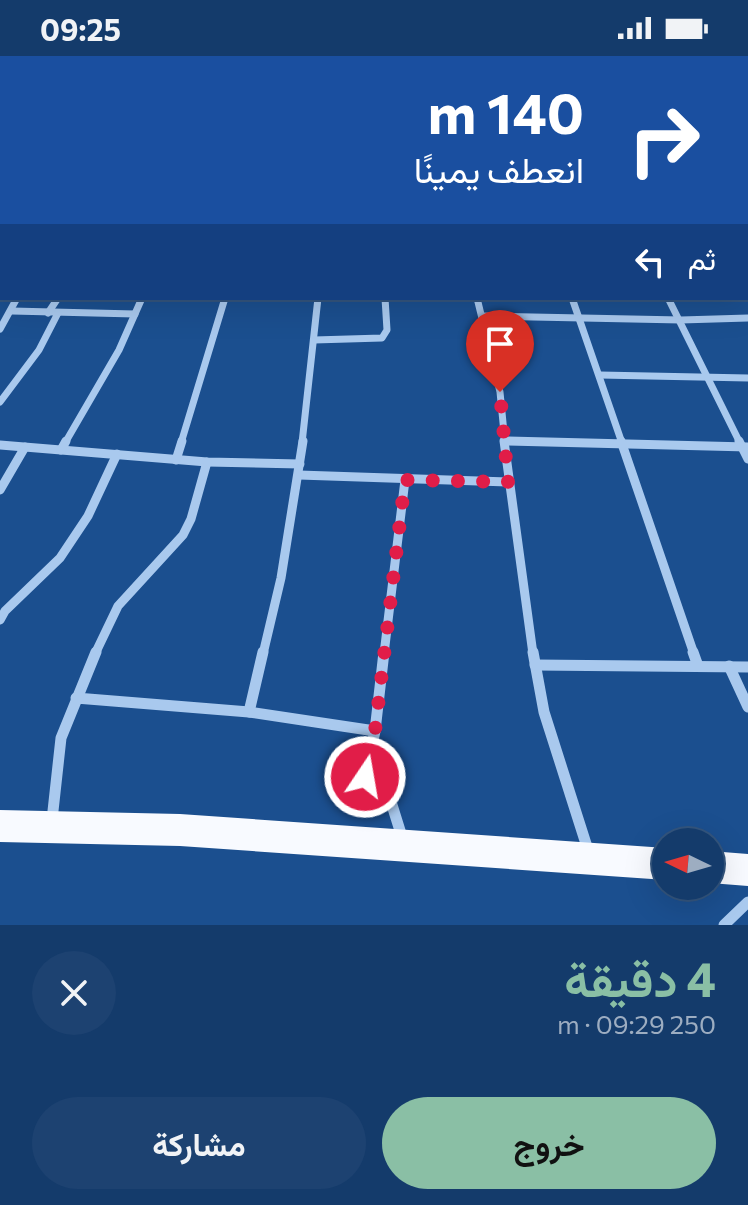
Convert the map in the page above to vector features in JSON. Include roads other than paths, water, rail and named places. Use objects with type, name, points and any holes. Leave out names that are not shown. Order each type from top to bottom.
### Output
[{"type":"highway","points":[[0,826],[180,830],[652,863]]},
{"type":"highway","points":[[724,868],[748,870]]},
{"type":"street","points":[[0,329],[16,300]]},
{"type":"street","points":[[48,313],[57,300]]},
{"type":"street","points":[[61,450],[119,350],[141,300]]},
{"type":"street","points":[[176,460],[224,300]]},
{"type":"street","points":[[249,712],[281,578],[300,470],[318,300]]},
{"type":"street","points":[[314,340],[382,338],[387,330],[385,300]]},
{"type":"street","points":[[478,300],[500,392],[508,482],[544,712],[591,859]]},
{"type":"street","points":[[573,300],[698,666]]},
{"type":"street","points":[[669,300],[745,446],[748,459]]},
{"type":"street","points":[[12,311],[135,314]]},
{"type":"street","points":[[0,402],[39,350],[58,313]]},
{"type":"street","points":[[482,316],[681,320],[748,318]]},
{"type":"street","points":[[600,375],[748,378]]},
{"type":"street","points":[[505,441],[745,446]]},
{"type":"street","points":[[0,445],[405,480],[508,482]]},
{"type":"street","points":[[0,490],[25,447]]},
{"type":"street","points":[[0,620],[5,611],[53,565],[79,531],[117,454]]},
{"type":"street","points":[[51,825],[61,738],[76,698],[118,606],[183,535],[191,519],[207,462]]},
{"type":"street","points":[[404,846],[392,805],[369,787],[365,777],[375,731],[405,480]]},
{"type":"street","points":[[535,665],[748,667]]},
{"type":"street","points":[[729,666],[748,707]]},
{"type":"street","points":[[76,698],[249,712],[375,731]]},
{"type":"street","points":[[724,925],[748,902]]}]
